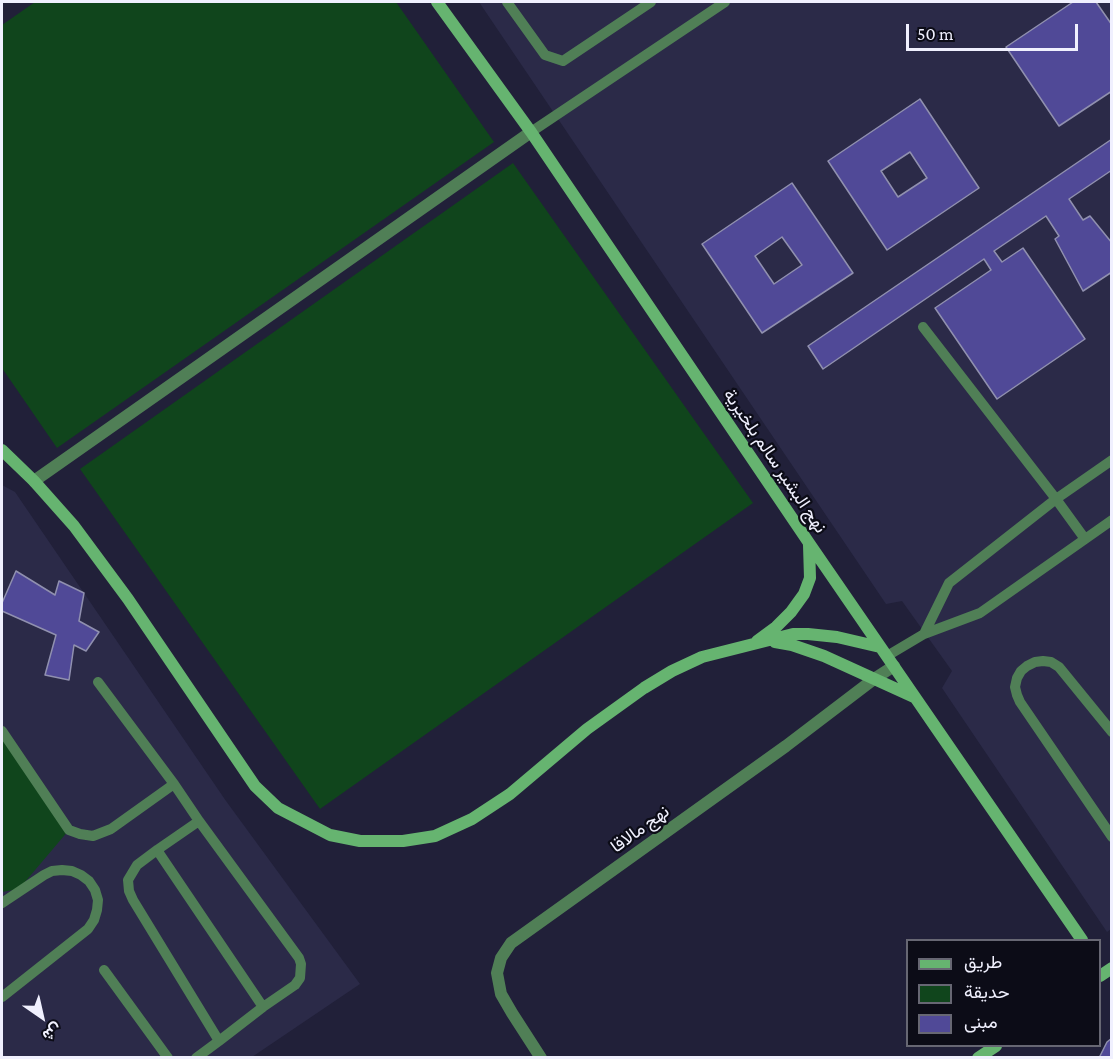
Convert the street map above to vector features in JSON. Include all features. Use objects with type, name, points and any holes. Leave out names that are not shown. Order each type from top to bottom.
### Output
[{"type":"street","name":"نهج البشير سالم بلخيرية","points":[[437,2],[531,132],[809,543],[1081,939]]},
{"type":"street","points":[[34,481],[531,132]]},
{"type":"street","points":[[2,450],[34,481],[74,526],[128,598],[255,786],[278,808],[330,835],[360,841],[403,841],[435,836],[472,819],[510,794],[587,729],[644,688],[662,676],[702,657],[793,634],[837,637],[887,656]]},
{"type":"street","points":[[761,642],[791,612],[804,594],[810,578],[809,543]]},
{"type":"street","points":[[761,642],[792,645],[814,652],[915,697]]},
{"type":"street","name":"نهج مالاقا","points":[[537,1056],[501,994],[497,973],[501,958],[511,943],[786,746],[874,679],[887,656]]},
{"type":"street","points":[[978,1058],[994,1047]]},
{"type":"lane","points":[[507,2],[545,55],[563,61],[651,2]]},
{"type":"lane","points":[[531,132],[725,2]]},
{"type":"lane","points":[[923,327],[1085,539]]},
{"type":"lane","points":[[924,634],[950,583],[1056,499],[1112,460]]},
{"type":"lane","points":[[887,656],[924,634],[980,613],[1112,520]]},
{"type":"lane","points":[[1112,732],[1059,666],[1051,662],[1035,662],[1021,671],[1015,687],[1020,702],[1112,837]]},
{"type":"lane","points":[[98,682],[174,784],[301,964],[300,978],[295,985],[196,1058]]},
{"type":"lane","points":[[2,731],[69,830],[80,834],[93,836],[111,829],[174,784]]},
{"type":"lane","points":[[199,821],[137,866],[129,880],[129,891],[132,900],[219,1041]]},
{"type":"lane","points":[[157,850],[263,1007]]},
{"type":"lane","points":[[2,903],[44,875],[62,870],[72,871],[89,881],[98,900],[94,920],[88,929],[2,997]]},
{"type":"lane","points":[[104,970],[168,1058]]},
{"type":"shaded area","points":[[479,2],[1111,2],[1111,929],[1107,932],[942,688],[952,671],[902,601],[886,604]]},
{"type":"shaded area","points":[[2,485],[15,492],[226,801],[360,984],[252,1057],[2,1057]]},
{"type":"green space","points":[[35,2],[396,2],[494,142],[57,448],[2,368],[2,25]]},
{"type":"green space","points":[[513,163],[753,503],[320,809],[80,469]]},
{"type":"green space","points":[[2,733],[69,830],[19,889],[2,892]]},
{"type":"building","points":[[1073,2],[1096,2],[1112,25],[1112,91],[1059,126],[1006,47]]},
{"type":"building","points":[[920,99],[979,188],[887,250],[828,161]],"holes":[[[910,152],[927,178],[898,197],[881,171]]]},
{"type":"building","points":[[1112,139],[1112,170],[1069,199],[1083,220],[1090,216],[1112,243],[1112,272],[1083,291],[1055,239],[1059,236],[1046,216],[994,251],[1002,262],[1023,248],[1085,339],[997,399],[935,308],[991,270],[984,259],[823,369],[808,346]]},
{"type":"building","points":[[792,183],[853,273],[762,333],[702,244]],"holes":[[[782,237],[802,265],[774,284],[755,256]]]},
{"type":"building","points":[[16,571],[55,595],[59,581],[84,593],[79,621],[99,632],[86,651],[74,645],[69,680],[45,675],[56,635],[2,611],[2,603]]},
{"type":"building","points":[[1112,1038],[1112,1058],[1099,1058],[1107,1042]]}]
